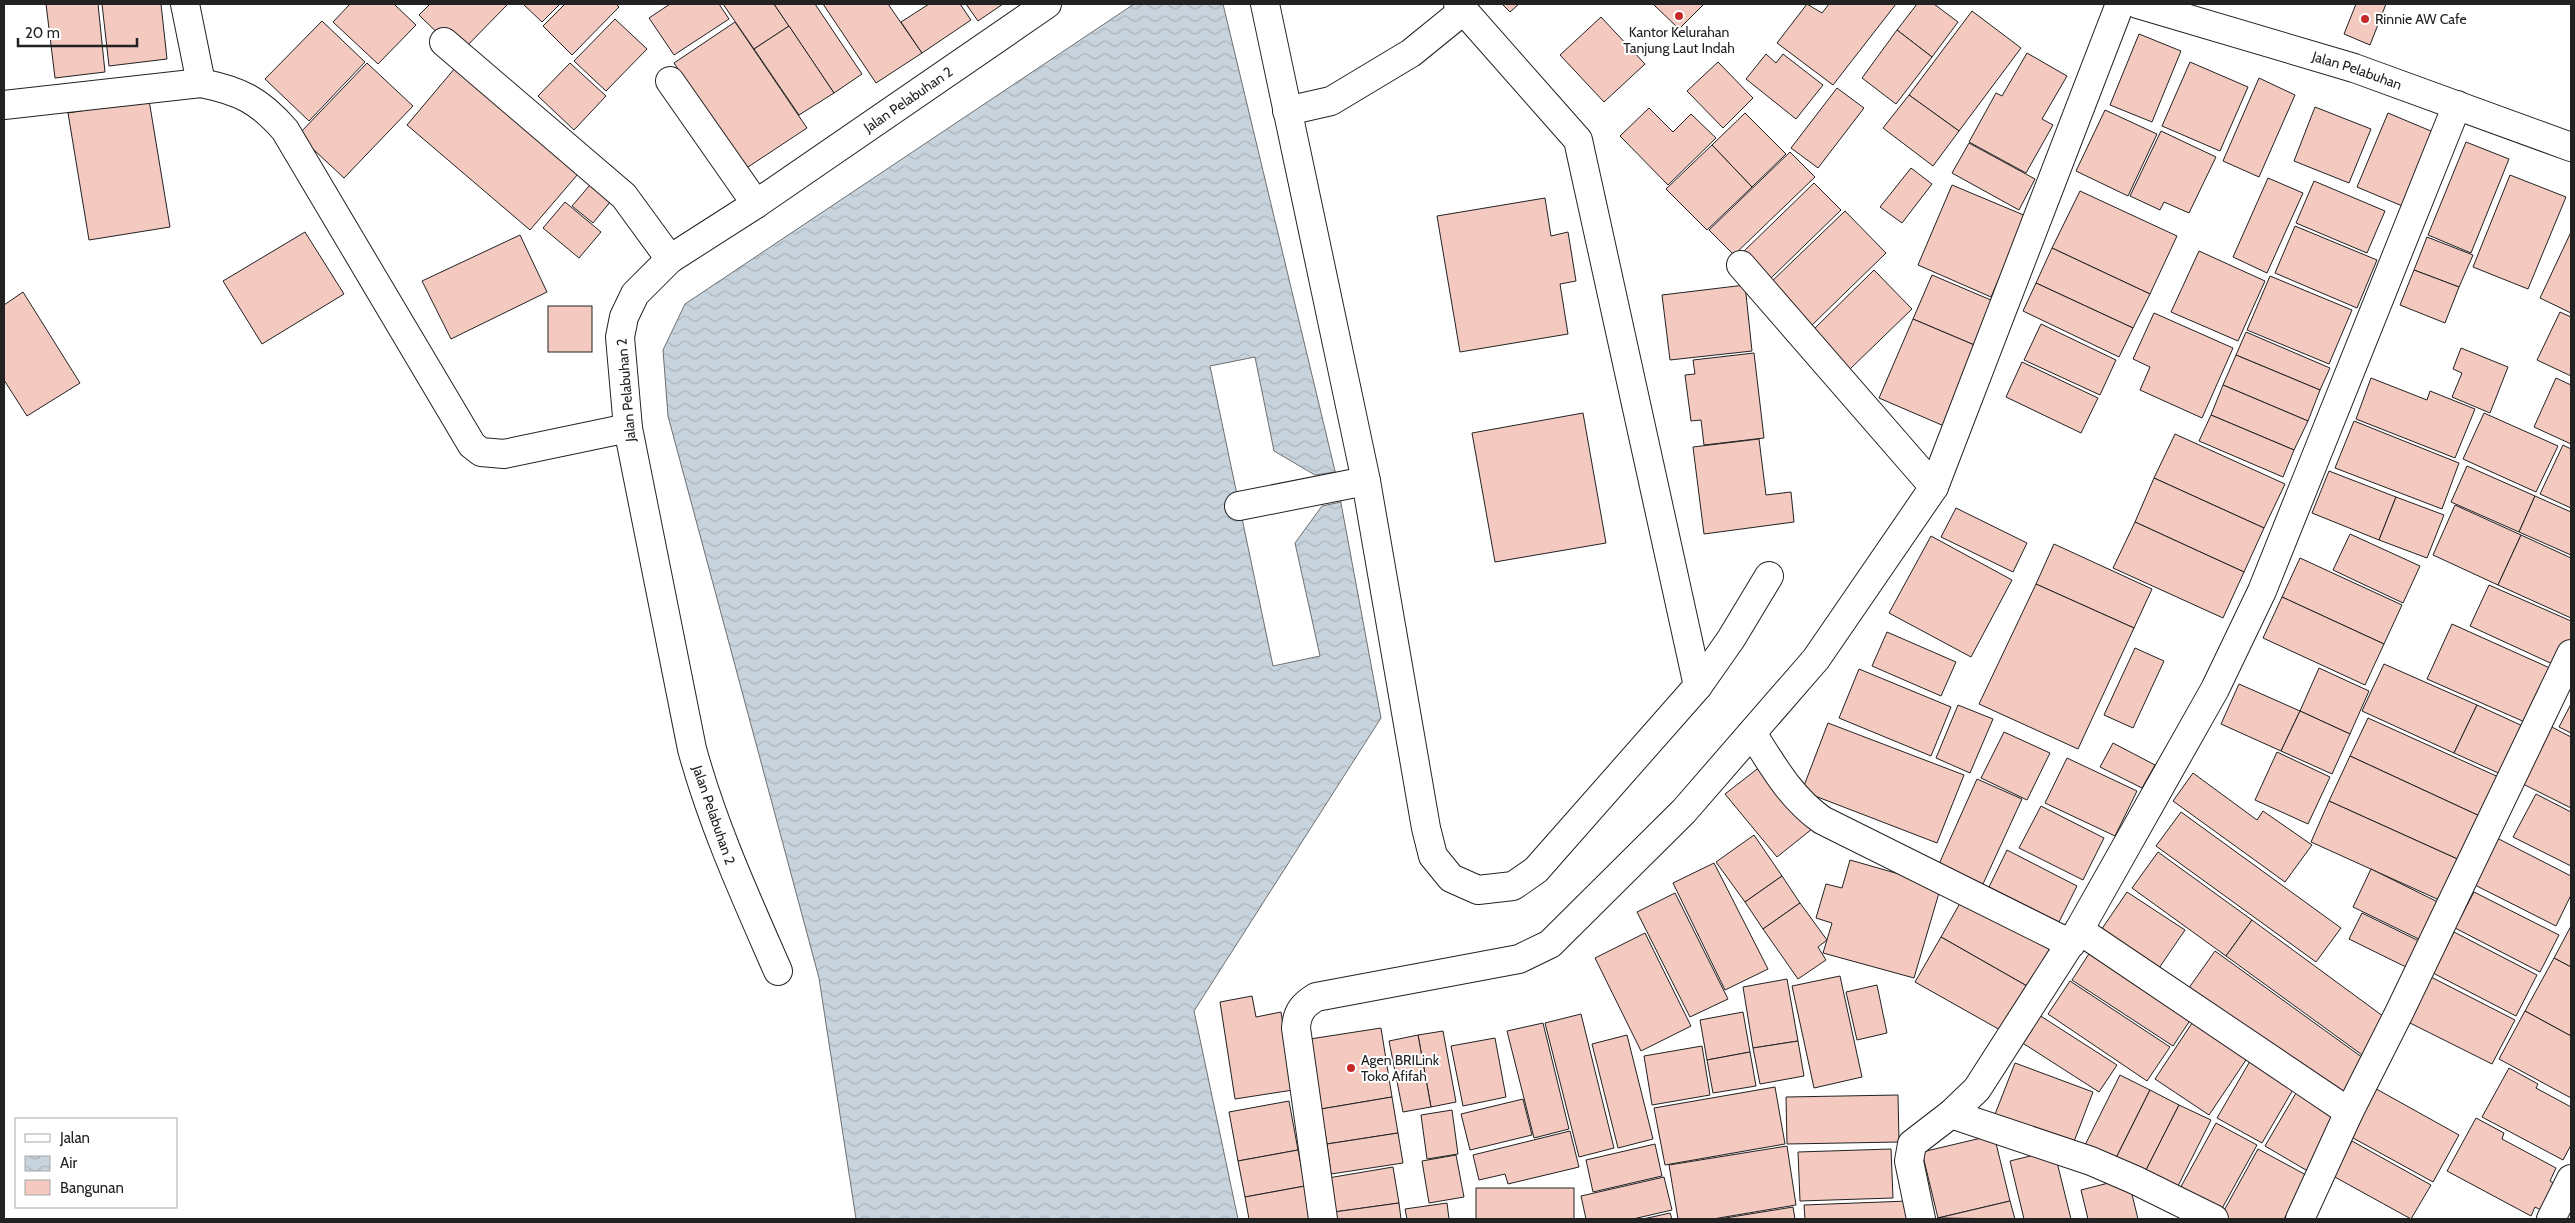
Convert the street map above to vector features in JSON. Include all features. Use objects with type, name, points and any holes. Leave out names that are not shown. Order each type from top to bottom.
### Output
[{"type":"street","points":[[185,4],[202,83]]},
{"type":"street","name":"Jalan Pelabuhan 2","points":[[778,971],[721,841],[705,798],[692,748],[628,428],[620,337],[624,317],[635,294],[670,259],[756,204],[1046,4]]},
{"type":"street","points":[[1264,4],[1366,481],[1426,828],[1433,856],[1450,878],[1478,890],[1513,886],[1536,870],[1698,686],[1731,639],[1769,576]]},
{"type":"street","points":[[1323,1219],[1296,1028],[1297,1016],[1304,1005],[1316,997],[1519,959],[1550,944],[1684,811],[1816,659],[1934,486],[2120,4]]},
{"type":"street","name":"Jalan Pelabuhan","points":[[2138,4],[2206,13],[2571,147]]},
{"type":"street","points":[[1287,111],[1331,101],[1411,53],[1461,7],[1578,140],[1698,686]]},
{"type":"street","points":[[444,42],[624,196],[670,259]]},
{"type":"street","points":[[670,81],[756,204]]},
{"type":"street","points":[[4,105],[202,83],[230,89],[252,98],[269,112],[285,130],[472,445],[481,452],[504,454],[628,428]]},
{"type":"street","points":[[1920,1219],[1909,1152],[1917,1138],[1951,1114],[1977,1089],[2075,937],[2215,689],[2262,591],[2457,105]]},
{"type":"street","points":[[1741,265],[1934,486]]},
{"type":"street","points":[[1239,506],[1366,481]]},
{"type":"street","points":[[2300,1219],[2349,1112],[2399,1013],[2571,654]]},
{"type":"street","points":[[1752,733],[1786,787],[1804,807],[1822,820],[2075,937],[2349,1112]]},
{"type":"street","points":[[1951,1114],[2091,1161],[2214,1219]]},
{"type":"street","points":[[2551,1219],[2571,1179]]},
{"type":"water","points":[[1134,4],[1223,4],[1335,471],[1381,718],[1194,1011],[1238,1219],[856,1219],[819,978],[668,416],[663,350],[685,304]]},
{"type":"pier","points":[[1255,357],[1274,451],[1315,475],[1335,472],[1341,502],[1322,506],[1295,543],[1320,656],[1273,666],[1210,366]]},
{"type":"building","points":[[46,4],[98,4],[105,72],[55,78]]},
{"type":"building","points":[[102,4],[161,4],[167,59],[109,66]]},
{"type":"building","points":[[350,4],[394,4],[416,25],[378,64],[333,22]]},
{"type":"building","points":[[430,4],[508,4],[459,54],[419,15]]},
{"type":"building","points":[[523,4],[560,4],[542,22]]},
{"type":"building","points":[[565,4],[616,4],[619,7],[572,55],[543,26]]},
{"type":"building","points":[[670,4],[719,4],[729,19],[674,55],[649,18]]},
{"type":"building","points":[[723,4],[774,4],[789,26],[754,49]]},
{"type":"building","points":[[774,4],[815,4],[862,74],[834,93]]},
{"type":"building","points":[[823,4],[888,4],[922,53],[876,83]]},
{"type":"building","points":[[929,4],[960,4],[971,20],[922,53],[901,22]]},
{"type":"building","points":[[966,4],[1003,4],[978,21]]},
{"type":"building","points":[[1502,4],[1519,4],[1510,12]]},
{"type":"building","name":"Kantor Kelurahan Tanjung Laut Indah","points":[[1653,4],[1704,4],[1679,29]]},
{"type":"building","points":[[1807,4],[1822,13],[1829,4],[1896,4],[1833,85],[1777,43]]},
{"type":"building","points":[[1917,4],[1934,4],[1958,22],[1932,57],[1897,30]]},
{"type":"building","name":"Rinnie AW Cafe","points":[[2356,4],[2386,4],[2370,45],[2344,34]]},
{"type":"building","points":[[1972,11],[2021,48],[1959,131],[1909,95]]},
{"type":"building","points":[[1601,17],[1645,64],[1604,102],[1560,55]]},
{"type":"building","points":[[615,19],[647,49],[606,91],[574,61]]},
{"type":"building","points":[[322,21],[365,62],[309,121],[265,79]]},
{"type":"building","points":[[735,22],[807,128],[745,169],[674,63]]},
{"type":"building","points":[[789,26],[834,93],[799,115],[754,49]]},
{"type":"building","points":[[1897,30],[1932,57],[1896,104],[1862,78]]},
{"type":"building","points":[[2139,34],[2181,51],[2152,122],[2110,105]]},
{"type":"building","points":[[2027,53],[2067,76],[2042,119],[2053,125],[2026,173],[1969,142],[1996,93],[2002,96]]},
{"type":"building","points":[[1766,54],[1776,63],[1783,54],[1823,85],[1796,119],[1746,79]]},
{"type":"building","points":[[1718,62],[1753,98],[1723,128],[1687,91]]},
{"type":"building","points":[[2190,62],[2248,87],[2220,151],[2162,126]]},
{"type":"building","points":[[367,63],[413,106],[344,178],[298,135]]},
{"type":"building","points":[[570,63],[606,96],[574,130],[538,96]]},
{"type":"building","points":[[455,68],[578,174],[530,230],[407,125]]},
{"type":"building","points":[[2259,78],[2295,95],[2259,177],[2223,161]]},
{"type":"building","points":[[1837,88],[1864,108],[1818,168],[1791,148]]},
{"type":"building","points":[[1909,95],[1959,131],[1933,166],[1883,128]]},
{"type":"building","points":[[149,100],[170,227],[89,240],[68,113]]},
{"type":"building","points":[[2315,107],[2371,129],[2349,183],[2294,161]]},
{"type":"building","points":[[1649,108],[1673,132],[1691,114],[1716,138],[1668,185],[1620,136]]},
{"type":"building","points":[[2105,110],[2157,134],[2128,196],[2076,171]]},
{"type":"building","points":[[1745,113],[1786,154],[1752,187],[1712,145]]},
{"type":"building","points":[[2388,113],[2438,134],[2407,208],[2357,187]]},
{"type":"building","points":[[2161,131],[2216,157],[2189,213],[2164,202],[2160,210],[2130,196]]},
{"type":"building","points":[[2466,142],[2509,159],[2471,253],[2428,235]]},
{"type":"building","points":[[1969,143],[2035,179],[2019,210],[1952,173]]},
{"type":"building","points":[[1712,145],[1752,187],[1707,230],[1666,189]]},
{"type":"building","points":[[1790,152],[1815,177],[1734,255],[1709,230]]},
{"type":"building","points":[[1911,168],[1932,184],[1902,223],[1880,207]]},
{"type":"building","points":[[2510,175],[2566,197],[2528,289],[2473,267]]},
{"type":"building","points":[[2268,178],[2303,193],[2267,273],[2233,257]]},
{"type":"building","points":[[595,179],[615,196],[593,223],[572,206]]},
{"type":"building","points":[[2314,181],[2385,211],[2367,253],[2296,223]]},
{"type":"building","points":[[1814,183],[1841,210],[1769,280],[1742,253]]},
{"type":"building","points":[[1952,185],[2026,216],[1991,297],[1918,265]]},
{"type":"building","points":[[2080,191],[2177,236],[2150,294],[2052,248]]},
{"type":"building","points":[[1545,198],[1551,236],[1568,232],[1576,281],[1560,284],[1568,334],[1460,352],[1437,216]]},
{"type":"building","points":[[565,202],[601,232],[579,258],[543,228]]},
{"type":"building","points":[[1845,211],[1886,253],[1809,328],[1768,285]]},
{"type":"building","points":[[2295,226],[2377,260],[2357,308],[2275,273]]},
{"type":"building","points":[[305,232],[344,294],[262,344],[223,281]]},
{"type":"building","points":[[2571,232],[2571,313],[2540,298]]},
{"type":"building","points":[[520,235],[547,292],[451,339],[422,281]]},
{"type":"building","points":[[2427,237],[2473,255],[2459,287],[2414,270]]},
{"type":"building","points":[[2052,248],[2150,294],[2133,328],[2036,283]]},
{"type":"building","points":[[2199,251],[2265,281],[2238,341],[2171,312]]},
{"type":"building","points":[[1874,270],[1912,309],[1849,370],[1812,331]]},
{"type":"building","points":[[2414,270],[2459,287],[2445,323],[2400,305]]},
{"type":"building","points":[[1932,275],[1998,303],[1979,347],[1913,319]]},
{"type":"building","points":[[2270,276],[2352,310],[2329,364],[2247,330]]},
{"type":"building","points":[[2036,283],[2133,328],[2119,357],[2023,311]]},
{"type":"building","points":[[1745,285],[1752,351],[1670,360],[1662,295]]},
{"type":"building","points":[[23,292],[80,383],[27,416],[4,380],[4,305]]},
{"type":"building","points":[[548,306],[592,306],[592,352],[548,352]]},
{"type":"building","points":[[2560,312],[2571,317],[2571,376],[2537,360]]},
{"type":"building","points":[[2154,313],[2233,348],[2202,418],[2140,390],[2150,367],[2133,359]]},
{"type":"building","points":[[1913,319],[1979,347],[1944,426],[1879,398]]},
{"type":"building","points":[[2041,324],[2116,360],[2100,395],[2024,360]]},
{"type":"building","points":[[2246,332],[2330,368],[2320,390],[2236,355]]},
{"type":"building","points":[[2461,348],[2508,367],[2490,413],[2452,397],[2462,373],[2453,369]]},
{"type":"building","points":[[1754,353],[1764,438],[1704,445],[1701,420],[1691,421],[1685,375],[1695,374],[1693,360]]},
{"type":"building","points":[[2236,355],[2320,390],[2308,421],[2223,385]]},
{"type":"building","points":[[2022,362],[2098,398],[2081,433],[2006,397]]},
{"type":"building","points":[[2371,378],[2427,400],[2430,391],[2475,409],[2455,458],[2356,419]]},
{"type":"building","points":[[2556,378],[2571,385],[2571,444],[2534,427]]},
{"type":"building","points":[[2223,385],[2308,421],[2294,450],[2211,415]]},
{"type":"building","points":[[1583,413],[1606,543],[1495,562],[1472,433]]},
{"type":"building","points":[[2484,413],[2558,446],[2536,492],[2463,459]]},
{"type":"building","points":[[2211,415],[2294,450],[2283,477],[2199,441]]},
{"type":"building","points":[[2354,421],[2459,463],[2442,509],[2335,468]]},
{"type":"building","points":[[2175,434],[2285,484],[2264,528],[2154,478]]},
{"type":"building","points":[[1759,439],[1766,495],[1791,492],[1794,522],[1704,534],[1693,447]]},
{"type":"building","points":[[2563,445],[2571,449],[2571,508],[2540,494]]},
{"type":"building","points":[[2467,466],[2535,496],[2519,532],[2451,502]]},
{"type":"building","points":[[2329,471],[2396,497],[2379,540],[2312,513]]},
{"type":"building","points":[[2154,478],[2264,528],[2244,572],[2135,522]]},
{"type":"building","points":[[2535,496],[2571,512],[2571,555],[2519,532]]},
{"type":"building","points":[[2396,497],[2444,515],[2427,558],[2379,540]]},
{"type":"building","points":[[2455,505],[2521,535],[2498,585],[2433,555]]},
{"type":"building","points":[[1956,508],[2027,543],[2013,572],[1941,537]]},
{"type":"building","points":[[2135,522],[2244,572],[2223,618],[2113,568]]},
{"type":"building","points":[[2350,534],[2420,566],[2403,603],[2333,570]]},
{"type":"building","points":[[2521,535],[2571,558],[2571,618],[2498,585]]},
{"type":"building","points":[[1931,536],[2012,580],[1971,657],[1889,613]]},
{"type":"building","points":[[2054,544],[2152,589],[2134,628],[2036,584]]},
{"type":"building","points":[[2300,558],[2402,605],[2384,644],[2282,597]]},
{"type":"building","points":[[2036,584],[2134,628],[2078,749],[1979,704]]},
{"type":"building","points":[[2489,585],[2571,621],[2571,641],[2559,667],[2470,626]]},
{"type":"building","points":[[2282,597],[2384,644],[2365,685],[2263,638]]},
{"type":"building","points":[[2452,624],[2552,669],[2527,723],[2427,679]]},
{"type":"building","points":[[1887,632],[1956,662],[1941,696],[1872,666]]},
{"type":"building","points":[[2135,648],[2164,661],[2133,728],[2104,715]]},
{"type":"building","points":[[2384,664],[2477,705],[2454,753],[2362,711]]},
{"type":"building","points":[[2319,668],[2369,691],[2350,734],[2300,711]]},
{"type":"building","points":[[1859,669],[1951,707],[1931,756],[1839,718]]},
{"type":"building","points":[[2239,684],[2300,711],[2281,751],[2221,724]]},
{"type":"building","points":[[2571,704],[2571,733],[2559,727]]},
{"type":"building","points":[[1958,705],[1993,719],[1970,773],[1936,758]]},
{"type":"building","points":[[2477,705],[2527,728],[2505,776],[2454,753]]},
{"type":"building","points":[[2300,711],[2350,734],[2332,774],[2281,751]]},
{"type":"building","points":[[2368,718],[2503,779],[2484,818],[2350,756]]},
{"type":"building","points":[[1828,723],[1964,775],[1937,843],[1802,791]]},
{"type":"building","points":[[2550,726],[2571,737],[2571,808],[2521,783]]},
{"type":"building","points":[[2004,732],[2050,753],[2027,800],[1981,778]]},
{"type":"building","points":[[2113,743],[2155,765],[2142,788],[2100,767]]},
{"type":"building","points":[[2277,752],[2330,777],[2308,824],[2255,800]]},
{"type":"building","points":[[2350,756],[2484,818],[2464,862],[2329,801]]},
{"type":"building","points":[[2067,758],[2137,791],[2115,836],[2045,803]]},
{"type":"building","points":[[1761,766],[1812,829],[1777,857],[1725,794]]},
{"type":"building","points":[[2193,773],[2257,820],[2263,811],[2312,845],[2285,882],[2173,801]]},
{"type":"building","points":[[1977,779],[2022,799],[1983,884],[1939,864]]},
{"type":"building","points":[[2536,794],[2571,812],[2571,866],[2513,837]]},
{"type":"building","points":[[2329,801],[2464,862],[2446,903],[2311,842]]},
{"type":"building","points":[[2041,806],[2104,838],[2083,880],[2019,848]]},
{"type":"building","points":[[2181,812],[2341,928],[2316,962],[2156,846]]},
{"type":"building","points":[[1754,835],[1782,876],[1745,902],[1716,862]]},
{"type":"building","points":[[2493,836],[2571,876],[2571,895],[2556,926],[2469,882]]},
{"type":"building","points":[[2007,850],[2077,886],[2059,922],[1989,887]]},
{"type":"building","points":[[2158,852],[2252,920],[2226,956],[2132,888]]},
{"type":"building","points":[[1850,860],[1941,886],[1914,978],[1823,953],[1832,923],[1816,918],[1826,884],[1842,888]]},
{"type":"building","points":[[1714,863],[1768,969],[1725,990],[1673,883]]},
{"type":"building","points":[[2371,869],[2446,906],[2427,943],[2353,907]]},
{"type":"building","points":[[1782,876],[1800,903],[1763,929],[1745,902]]},
{"type":"building","points":[[2127,892],[2185,930],[2155,974],[2097,936]]},
{"type":"building","points":[[2474,892],[2559,935],[2540,972],[2455,928]]},
{"type":"building","points":[[1675,893],[1728,999],[1690,1017],[1637,912]]},
{"type":"building","points":[[1964,896],[2052,945],[2027,986],[1941,937]]},
{"type":"building","points":[[1800,903],[1827,940],[1818,947],[1826,960],[1798,979],[1763,929]]},
{"type":"building","points":[[2362,913],[2427,945],[2414,971],[2349,939]]},
{"type":"building","points":[[2252,920],[2391,1022],[2365,1057],[2226,956]]},
{"type":"building","points":[[2571,926],[2571,967],[2554,958]]},
{"type":"building","points":[[2454,932],[2537,975],[2516,1016],[2433,973]]},
{"type":"building","points":[[1645,933],[1691,1026],[1641,1051],[1595,958]]},
{"type":"building","points":[[1941,937],[2027,986],[2002,1031],[1915,982]]},
{"type":"building","points":[[2094,946],[2195,1013],[2173,1046],[2072,980]]},
{"type":"building","points":[[2215,951],[2370,1063],[2340,1103],[2186,992]]},
{"type":"building","points":[[2554,958],[2571,967],[2571,1036],[2525,1011]]},
{"type":"building","points":[[1840,976],[1862,1077],[1814,1088],[1792,986]]},
{"type":"building","points":[[2431,977],[2515,1020],[2492,1064],[2408,1022]]},
{"type":"building","points":[[1787,979],[1798,1041],[1753,1048],[1743,987]]},
{"type":"building","points":[[2070,981],[2170,1047],[2147,1081],[2048,1014]]},
{"type":"building","points":[[1877,985],[1887,1033],[1857,1040],[1846,992]]},
{"type":"building","points":[[1252,996],[1256,1017],[1281,1012],[1293,1090],[1235,1099],[1220,1002]]},
{"type":"building","points":[[2525,1011],[2571,1036],[2571,1098],[2499,1059]]},
{"type":"building","points":[[1743,1012],[1750,1052],[1707,1060],[1700,1020]]},
{"type":"building","points":[[1581,1014],[1614,1148],[1579,1157],[1545,1023]]},
{"type":"building","points":[[2198,1014],[2252,1051],[2209,1115],[2155,1079]]},
{"type":"building","points":[[2039,1015],[2117,1065],[2099,1092],[2021,1042]]},
{"type":"building","points":[[1543,1023],[1569,1129],[1534,1138],[1507,1031]]},
{"type":"building","name":"Agen BRILink Toko Afifah","points":[[1381,1028],[1392,1097],[1321,1109],[1310,1039]]},
{"type":"building","points":[[1443,1031],[1456,1102],[1431,1107],[1418,1035]]},
{"type":"building","points":[[1418,1035],[1431,1107],[1403,1112],[1389,1041]]},
{"type":"building","points":[[1627,1035],[1653,1139],[1618,1148],[1592,1044]]},
{"type":"building","points":[[1495,1038],[1506,1097],[1463,1106],[1451,1046]]},
{"type":"building","points":[[1798,1041],[1804,1076],[1760,1084],[1753,1048]]},
{"type":"building","points":[[1702,1046],[1710,1095],[1652,1105],[1644,1056]]},
{"type":"building","points":[[1750,1052],[1756,1086],[1713,1093],[1707,1060]]},
{"type":"building","points":[[2253,1056],[2298,1081],[2262,1143],[2217,1118]]},
{"type":"building","points":[[2015,1063],[2093,1092],[2070,1152],[1992,1122]]},
{"type":"building","points":[[2509,1068],[2538,1084],[2536,1088],[2571,1107],[2571,1145],[2563,1160],[2482,1117]]},
{"type":"building","points":[[2120,1075],[2150,1090],[2113,1164],[2083,1149]]},
{"type":"building","points":[[2371,1086],[2459,1135],[2433,1182],[2344,1133]]},
{"type":"building","points":[[1775,1087],[1785,1144],[1665,1165],[1654,1108]]},
{"type":"building","points":[[2299,1088],[2344,1114],[2311,1173],[2265,1146]]},
{"type":"building","points":[[2150,1090],[2179,1105],[2142,1178],[2113,1164]]},
{"type":"building","points":[[1898,1095],[1899,1142],[1787,1144],[1786,1097]]},
{"type":"building","points":[[1392,1097],[1398,1133],[1327,1144],[1321,1109]]},
{"type":"building","points":[[1523,1099],[1532,1135],[1470,1150],[1461,1114]]},
{"type":"building","points":[[1289,1101],[1298,1150],[1238,1161],[1229,1112]]},
{"type":"building","points":[[2179,1105],[2211,1120],[2174,1194],[2142,1178]]},
{"type":"building","points":[[1452,1110],[1458,1154],[1427,1159],[1421,1115]]},
{"type":"building","points":[[2476,1118],[2504,1133],[2502,1139],[2556,1168],[2550,1181],[2561,1187],[2547,1213],[2535,1207],[2531,1216],[2447,1171]]},
{"type":"building","points":[[2216,1123],[2257,1145],[2219,1214],[2178,1192]]},
{"type":"building","points":[[1570,1131],[1579,1167],[1508,1184],[1505,1174],[1479,1180],[1473,1155]]},
{"type":"building","points":[[1398,1133],[1403,1163],[1331,1174],[1327,1144]]},
{"type":"building","points":[[1994,1135],[2010,1201],[1938,1218],[1922,1152]]},
{"type":"building","points":[[2352,1141],[2431,1185],[2411,1219],[2333,1176]]},
{"type":"building","points":[[1655,1144],[1662,1176],[1593,1192],[1586,1160]]},
{"type":"building","points":[[1787,1146],[1796,1205],[1713,1219],[1678,1219],[1669,1165]]},
{"type":"building","points":[[1891,1149],[1893,1198],[1800,1201],[1798,1152]]},
{"type":"building","points":[[2258,1149],[2308,1176],[2284,1219],[2226,1219],[2221,1216]]},
{"type":"building","points":[[1298,1150],[1305,1186],[1245,1197],[1238,1161]]},
{"type":"building","points":[[2054,1150],[2071,1219],[2024,1219],[2010,1161]]},
{"type":"building","points":[[1456,1155],[1464,1197],[1429,1203],[1422,1161]]},
{"type":"building","points":[[1393,1167],[1399,1203],[1334,1212],[1328,1178]]},
{"type":"building","points":[[1664,1177],[1672,1210],[1633,1219],[1586,1219],[1581,1196]]},
{"type":"building","points":[[2128,1178],[2138,1219],[2088,1219],[2081,1190]]},
{"type":"building","points":[[1305,1186],[1311,1219],[1249,1219],[1245,1197]]},
{"type":"building","points":[[1476,1188],[1574,1188],[1574,1219],[1476,1219]]},
{"type":"building","points":[[1908,1201],[1909,1219],[1805,1219],[1804,1205]]},
{"type":"building","points":[[2010,1201],[2015,1219],[1938,1218]]},
{"type":"building","points":[[1399,1203],[1401,1219],[1335,1219],[1334,1212]]},
{"type":"building","points":[[1447,1203],[1449,1219],[1407,1219],[1405,1209]]},
{"type":"building","points":[[1793,1207],[1795,1219],[1719,1219]]},
{"type":"building","points":[[1670,1213],[1672,1219],[1643,1219]]},
{"type":"place","name":"Kantor Kelurahan Tanjung Laut Indah","points":[[1679,16]]},
{"type":"place","name":"Rinnie AW Cafe","points":[[2365,19]]},
{"type":"place","name":"Agen BRILink Toko Afifah","points":[[1351,1068]]}]
